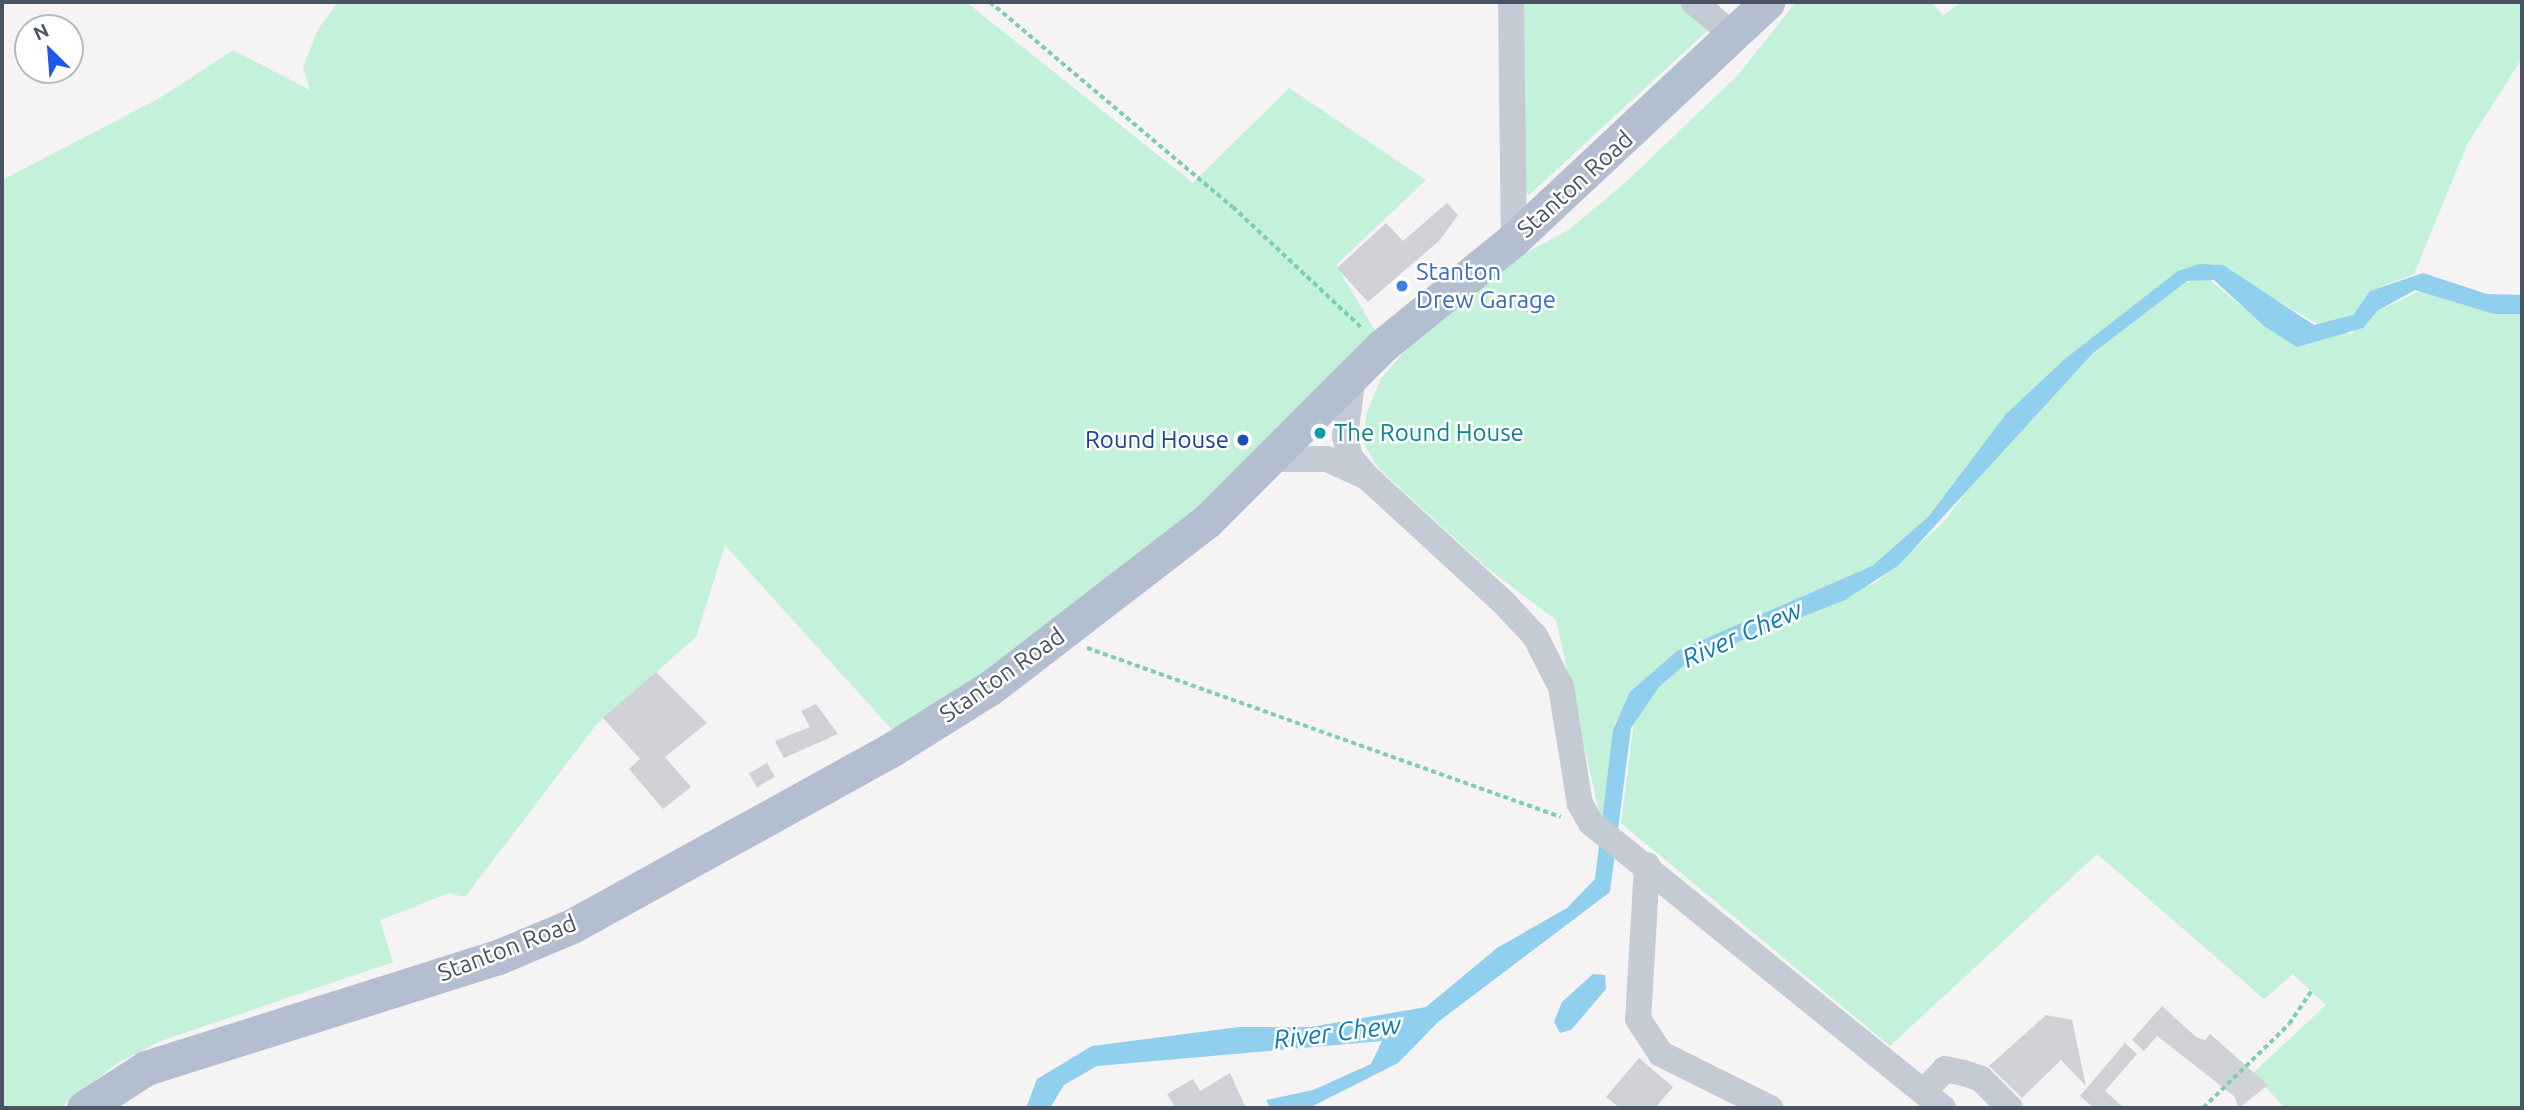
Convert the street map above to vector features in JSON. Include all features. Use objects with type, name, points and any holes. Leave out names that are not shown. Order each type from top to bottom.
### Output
[{"type":"main road","name":"Stanton Road","points":[[85,1108],[146,1068],[498,957],[572,926],[889,751],[1067,630],[1207,521],[1382,345],[1514,239],[1734,36],[1767,2]]},
{"type":"street","points":[[1511,2],[1514,239]]},
{"type":"street","points":[[1694,2],[1734,36]]},
{"type":"street","points":[[1353,374],[1346,436],[1350,457],[1367,477],[1535,636],[1561,687],[1588,819],[1934,1100],[1945,1069],[1981,1079],[2010,1108]]},
{"type":"street","points":[[1270,459],[1327,459],[1367,477]]},
{"type":"street","points":[[1641,860],[1637,1019],[1661,1054],[1770,1108]]},
{"type":"path","points":[[990,2],[1233,207],[1382,345]]},
{"type":"path","points":[[1067,630],[1077,644],[1572,820],[1588,819]]},
{"type":"path","points":[[2203,1108],[2290,1024],[2312,990]]},
{"type":"green space","points":[[338,2],[966,2],[1193,183],[1289,88],[1426,180],[1336,265],[1378,335],[1144,563],[895,733],[725,545],[696,637],[596,725],[465,897],[449,893],[380,920],[393,962],[161,1041],[116,1064],[60,1108],[2,1108],[2,180],[160,98],[233,50],[310,90],[303,67],[318,29]]},
{"type":"green space","points":[[1523,2],[1682,2],[1709,29],[1529,195],[1524,190]]},
{"type":"green space","points":[[1796,2],[1931,2],[1943,16],[1961,2],[2522,2],[2522,58],[2467,145],[2414,274],[2370,291],[2353,315],[2321,326],[2213,263],[2124,313],[2007,414],[1929,516],[1872,566],[1677,651],[1615,722],[1606,811],[1600,816],[1556,620],[1486,567],[1378,468],[1363,442],[1367,412],[1381,379],[1411,344],[1478,279],[1570,229],[1627,181],[1738,75]]},
{"type":"green space","points":[[2207,278],[2248,311],[2351,334],[2377,311],[2426,288],[2493,314],[2522,314],[2522,1108],[2285,1108],[2253,1073],[2326,1005],[2293,974],[2264,999],[2097,854],[1890,1046],[1621,823],[1635,714],[1659,687],[1689,661],[1877,582],[1944,522],[1992,456],[2093,353],[2183,283]]},
{"type":"water","name":"River Chew","points":[[2200,264],[2223,265],[2314,325],[2353,315],[2370,291],[2423,273],[2487,294],[2522,295],[2522,314],[2494,314],[2415,290],[2377,311],[2363,328],[2297,347],[2264,326],[2214,280],[2187,281],[2093,353],[1899,565],[1845,600],[1689,661],[1659,687],[1631,728],[1610,892],[1438,1022],[1398,1063],[1309,1108],[1270,1108],[1266,1100],[1313,1090],[1371,1064],[1382,1041],[1097,1066],[1064,1085],[1050,1108],[1026,1108],[1037,1079],[1092,1046],[1239,1027],[1311,1027],[1426,1007],[1497,948],[1567,908],[1595,879],[1613,730],[1630,692],[1677,651],[1872,566],[1929,516],[2006,414],[2066,358],[2178,271]]},
{"type":"water","points":[[1593,974],[1605,975],[1606,989],[1571,1030],[1560,1033],[1554,1022],[1562,1002]]},
{"type":"building","points":[[1447,203],[1458,215],[1440,240],[1368,302],[1337,268],[1386,223],[1403,241]]},
{"type":"building","points":[[656,672],[707,723],[665,757],[691,787],[663,809],[629,769],[640,759],[603,718]]},
{"type":"building","points":[[816,704],[838,734],[784,758],[775,741],[810,727],[801,711]]},
{"type":"building","points":[[767,763],[775,777],[757,787],[749,774]]},
{"type":"building","points":[[2162,1006],[2196,1037],[2205,1040],[2210,1034],[2268,1085],[2239,1108],[2234,1096],[2157,1036],[2144,1051],[2132,1040]]},
{"type":"building","points":[[2046,1015],[2072,1020],[2086,1086],[2061,1060],[2022,1098],[1989,1066]]},
{"type":"building","points":[[2125,1043],[2137,1054],[2105,1091],[2124,1108],[2094,1108],[2080,1096]]},
{"type":"building","points":[[1639,1058],[1673,1087],[1655,1108],[1620,1108],[1606,1097]]},
{"type":"building","points":[[1230,1073],[1246,1108],[1176,1108],[1167,1094],[1193,1079],[1200,1091]]},
{"type":"place","name":"Stanton Drew Garage","points":[[1402,286]]},
{"type":"place","name":"The Round House","points":[[1320,433]]},
{"type":"place","name":"Round House","points":[[1243,440]]}]
